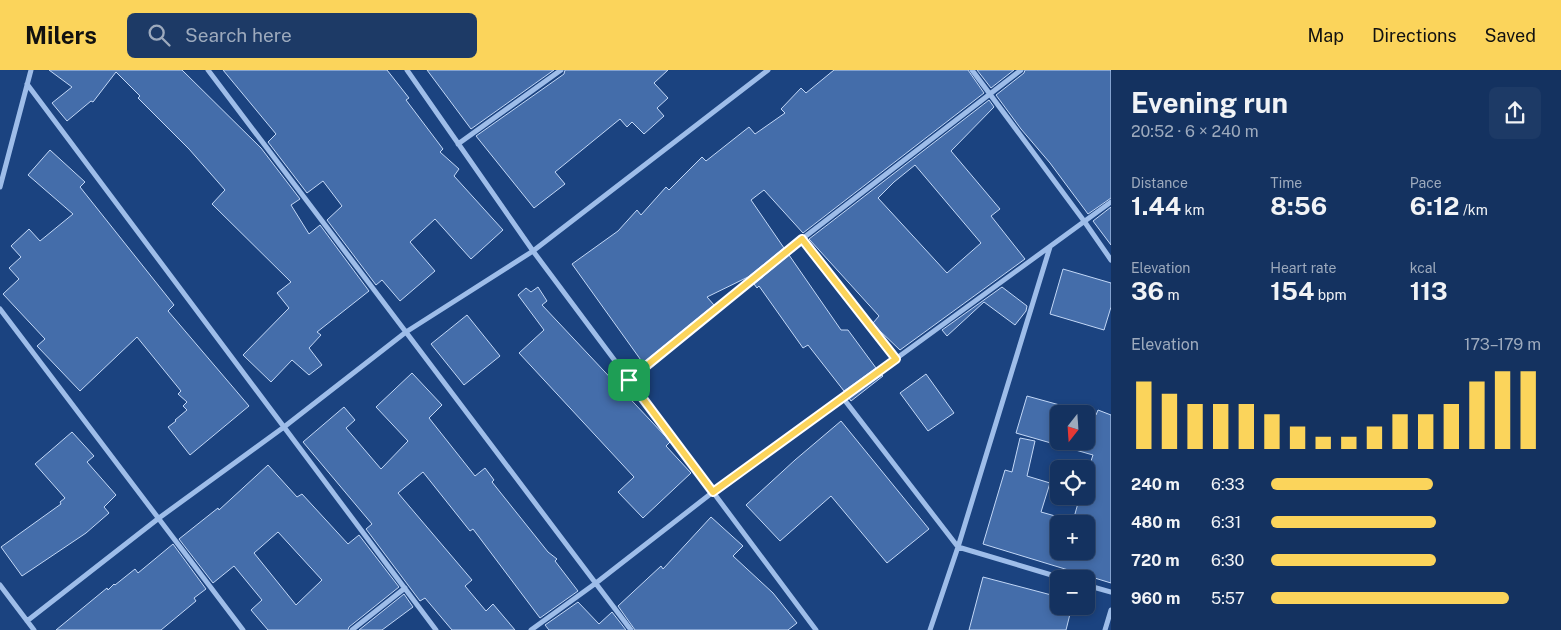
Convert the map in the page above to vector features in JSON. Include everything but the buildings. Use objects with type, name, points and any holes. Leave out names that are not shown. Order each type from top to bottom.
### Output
[{"type":"street","points":[[0,187],[30,70]]},
{"type":"street","points":[[208,70],[631,630]]},
{"type":"street","points":[[407,70],[533,250],[816,630]]},
{"type":"street","points":[[458,144],[561,70]]},
{"type":"street","points":[[27,621],[159,518],[284,427],[406,332],[533,250],[768,70]]},
{"type":"street","points":[[972,70],[1111,260]]},
{"type":"street","points":[[629,380],[802,239],[1022,70]]},
{"type":"street","points":[[27,84],[436,630]]},
{"type":"street","points":[[531,630],[596,583],[713,492],[1111,202]]},
{"type":"street","points":[[802,239],[896,359]]},
{"type":"street","points":[[930,630],[958,548],[1050,247]]},
{"type":"street","points":[[0,309],[243,630]]},
{"type":"street","points":[[843,398],[958,548],[1050,575]]},
{"type":"street","points":[[0,585],[34,630]]},
{"type":"street","points":[[352,630],[405,588]]},
{"type":"street","points":[[1095,588],[1111,592]]},
{"type":"street","points":[[1105,630],[1111,610]]},
{"type":"route","points":[[802,239],[896,359],[713,492],[629,380],[802,239]]}]
